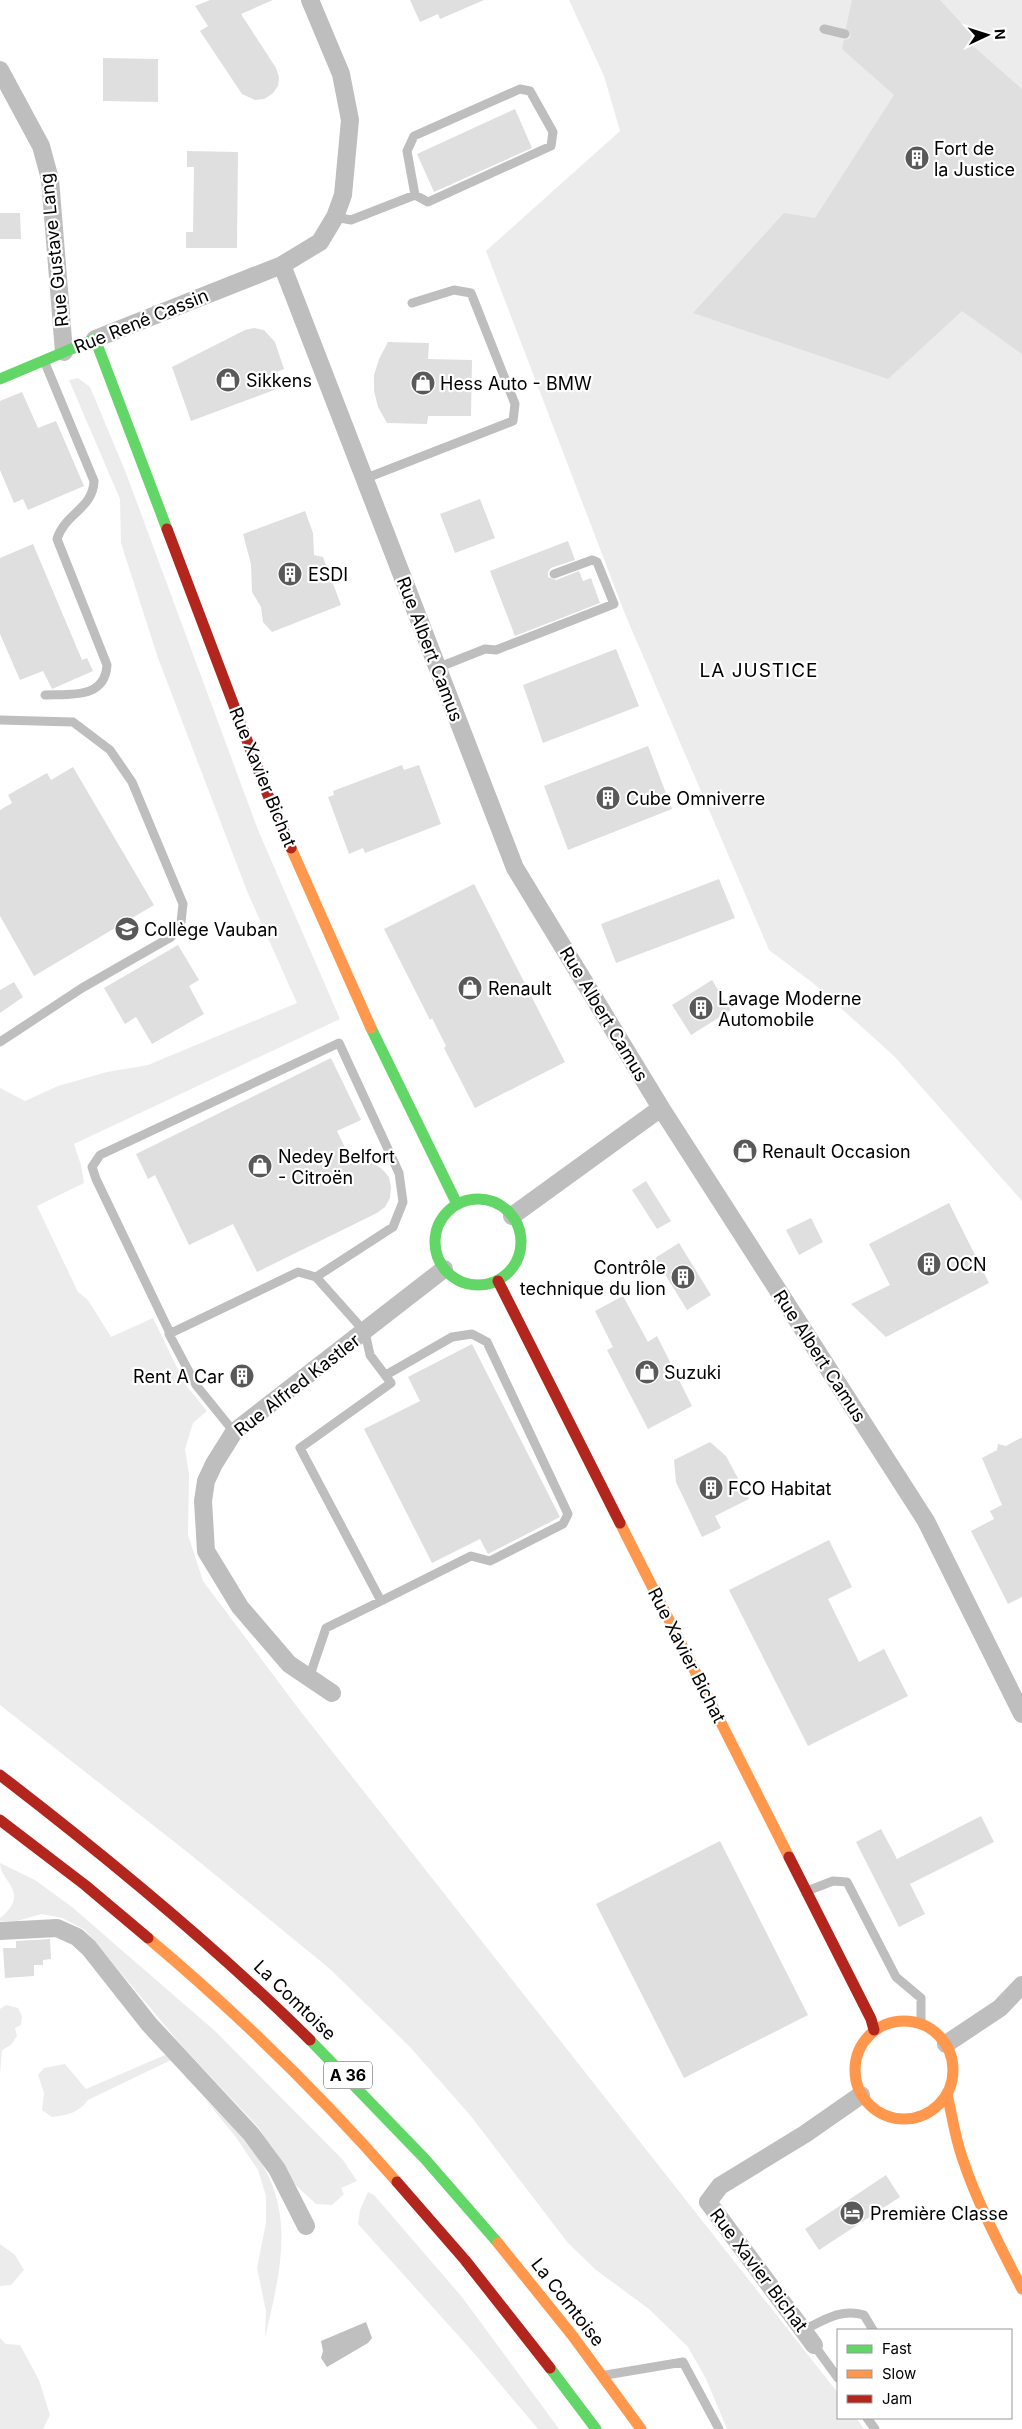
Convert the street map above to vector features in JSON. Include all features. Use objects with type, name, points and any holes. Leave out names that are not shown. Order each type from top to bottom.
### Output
[{"type":"main road","name":"Rue René Cassin","points":[[0,379],[95,339]]},
{"type":"main road","name":"Rue Xavier Bichat","points":[[95,339],[267,793],[353,992],[457,1204]]},
{"type":"main road","points":[[481,1198],[498,1204],[512,1216],[519,1229],[521,1244],[518,1259],[510,1272],[498,1281],[484,1285],[469,1285],[455,1279],[444,1269],[437,1256],[434,1241],[438,1226],[445,1213],[457,1204],[481,1198]]},
{"type":"main road","name":"Rue Xavier Bichat","points":[[498,1281],[871,2019],[874,2030]]},
{"type":"main road","name":"La Comtoise","points":[[0,1775],[86,1840],[202,1936],[282,2010],[394,2122],[492,2234],[603,2376],[641,2429]]},
{"type":"main road","name":"A 36","points":[[0,1820],[142,1933],[224,2005],[302,2080],[432,2219],[531,2341],[596,2429]]},
{"type":"main road","points":[[905,2020],[921,2024],[936,2032],[946,2044],[952,2057],[954,2071],[947,2094],[936,2108],[922,2117],[905,2120],[888,2117],[872,2109],[861,2096],[855,2078],[855,2061],[862,2044],[874,2030],[889,2023],[905,2020]]},
{"type":"main road","points":[[947,2094],[961,2154],[975,2193],[1022,2289]]},
{"type":"street","name":"Rue René Cassin","points":[[95,339],[282,265],[320,242],[335,217],[343,195],[350,120],[341,74],[310,0]]},
{"type":"street","name":"Rue Gustave Lang","points":[[0,70],[41,146],[50,179],[64,352]]},
{"type":"street","name":"Rue Albert Camus","points":[[282,265],[337,402],[364,479],[515,868],[660,1108],[926,1521],[1022,1714]]},
{"type":"street","points":[[512,1216],[660,1108]]},
{"type":"street","name":"Rue Alfred Kastler","points":[[332,1693],[289,1664],[240,1607],[206,1551],[203,1500],[206,1481],[234,1432],[444,1269]]},
{"type":"street","points":[[0,1931],[57,1928],[77,1937],[89,1948],[149,2024],[251,2134],[272,2162],[306,2226]]},
{"type":"street","points":[[946,2044],[1000,2008],[1022,1985]]},
{"type":"street","name":"Rue Xavier Bichat","points":[[814,2345],[708,2202],[720,2186],[805,2134],[861,2096]]},
{"type":"lane","points":[[827,30],[845,34]]},
{"type":"lane","points":[[520,89],[530,91],[553,132],[551,146],[428,202],[415,194],[407,151],[414,136],[520,89]]},
{"type":"lane","points":[[335,217],[351,220],[415,194]]},
{"type":"lane","points":[[364,479],[513,421],[515,404],[471,293],[454,290],[412,303]]},
{"type":"lane","points":[[44,360],[94,481],[94,492],[85,504],[61,527],[57,539],[107,665],[107,673],[99,688],[90,693],[46,695]]},
{"type":"lane","points":[[438,668],[485,649],[496,650],[614,604],[597,562],[592,560],[554,574]]},
{"type":"lane","points":[[0,720],[73,722],[110,750],[132,782],[183,904],[181,922],[171,937],[82,988],[0,1042]]},
{"type":"lane","points":[[234,1432],[196,1385],[96,1179],[92,1166],[100,1155],[339,1043],[399,1173],[403,1202],[393,1227],[316,1277]]},
{"type":"lane","points":[[170,1333],[298,1272],[316,1277],[365,1332],[370,1355],[391,1383],[300,1448],[381,1601]]},
{"type":"lane","points":[[309,1678],[326,1628],[471,1556],[490,1561],[563,1524],[568,1514],[487,1342],[472,1334],[452,1337],[386,1375]]},
{"type":"lane","points":[[807,1892],[833,1881],[847,1882],[896,1977],[921,1998],[921,2024]]},
{"type":"lane","points":[[804,2330],[838,2314],[851,2311],[864,2315],[872,2329]]},
{"type":"lane","points":[[814,2345],[837,2377]]},
{"type":"lane","points":[[603,2376],[683,2362],[719,2429]]},
{"type":"shaded area","points":[[569,0],[1022,0],[1022,1201],[894,1056],[813,983],[769,950],[625,614],[486,251],[620,131],[604,76]]},
{"type":"shaded area","points":[[78,378],[90,387],[126,473],[258,830],[340,1019],[74,1144],[81,1165],[84,1183],[37,1206],[78,1292],[88,1300],[111,1337],[153,1318],[185,1384],[207,1411],[193,1423],[185,1449],[189,1474],[188,1535],[203,1581],[298,1708],[837,2392],[837,2419],[857,2419],[864,2429],[727,2429],[706,2379],[688,2347],[649,2309],[596,2270],[568,2243],[470,2115],[409,2046],[330,1969],[191,1855],[0,1705],[0,1088],[25,1101],[58,1086],[107,1072],[148,1065],[297,1003],[247,891],[158,658],[121,543],[120,499],[69,380]]},
{"type":"shaded area","points":[[0,1863],[35,1880],[72,1907],[215,2031],[343,2160],[357,2181],[341,2188],[344,2194],[332,2205],[316,2204],[289,2179],[258,2127],[182,2046],[85,1930],[62,1918],[42,1914],[17,1921],[0,1921],[0,1918],[14,1901],[14,1894],[1,1870]]},
{"type":"shaded area","points":[[6,2005],[18,2008],[22,2016],[21,2025],[15,2028],[17,2036],[11,2045],[2,2050],[0,2074],[0,2009]]},
{"type":"shaded area","points":[[165,2055],[171,2060],[88,2100],[72,2113],[52,2117],[42,2110],[44,2093],[38,2075],[44,2068],[65,2064],[86,2089]]},
{"type":"shaded area","points":[[204,2098],[240,2135],[256,2155],[269,2177],[276,2197],[280,2217],[280,2257],[278,2277],[265,2338],[266,2311],[257,2268],[266,2223],[266,2196],[258,2170],[235,2136]]},
{"type":"shaded area","points":[[368,2192],[374,2195],[462,2297],[559,2429],[538,2429],[473,2352],[358,2224],[360,2210]]},
{"type":"shaded area","points":[[0,2244],[15,2255],[24,2270],[11,2285],[0,2286]]},
{"type":"shaded area","points":[[366,2322],[372,2338],[368,2343],[327,2367],[321,2358],[323,2351],[321,2341]]},
{"type":"shaded area","points":[[0,2338],[6,2344],[20,2345],[39,2380],[50,2415],[43,2429],[0,2429]]},
{"type":"building","points":[[210,0],[273,0],[241,14],[276,68],[279,77],[278,86],[272,94],[264,99],[255,100],[242,94],[200,31],[208,26],[195,6]]},
{"type":"building","points":[[410,0],[484,0],[440,19],[438,14],[420,22]]},
{"type":"building","name":"Fort de la Justice","points":[[852,0],[940,0],[975,38],[973,46],[1022,89],[1022,354],[962,311],[888,379],[693,313],[784,213],[815,218],[894,95],[842,49],[844,40],[849,39],[851,35],[846,28]]},
{"type":"building","points":[[103,58],[158,59],[158,102],[103,101]]},
{"type":"building","points":[[515,109],[532,148],[434,192],[417,154]]},
{"type":"building","points":[[187,151],[238,152],[237,248],[186,248],[186,232],[193,232],[194,167],[187,167]]},
{"type":"building","points":[[0,213],[20,213],[21,239],[0,239]]},
{"type":"building","name":"Sikkens","points":[[254,328],[264,330],[275,342],[284,369],[277,372],[282,387],[191,421],[172,367],[245,330]]},
{"type":"building","name":"Hess Auto - BMW","points":[[388,342],[429,343],[428,359],[472,360],[471,416],[428,416],[427,424],[387,423],[378,407],[374,391],[374,375],[379,359]]},
{"type":"building","points":[[22,392],[38,428],[56,421],[84,486],[28,510],[23,499],[14,503],[0,470],[0,401]]},
{"type":"building","points":[[480,499],[495,538],[455,553],[440,514]]},
{"type":"building","name":"ESDI","points":[[305,511],[313,533],[314,555],[323,557],[341,605],[272,632],[263,622],[261,607],[252,592],[251,564],[243,534]]},
{"type":"building","points":[[568,541],[575,560],[551,568],[548,572],[548,577],[556,580],[579,571],[583,581],[591,578],[600,603],[515,636],[490,571]]},
{"type":"building","points":[[33,544],[82,660],[87,658],[93,671],[52,689],[43,671],[20,680],[0,634],[0,558]]},
{"type":"building","points":[[616,649],[639,706],[543,743],[523,685]]},
{"type":"building","name":"Cube Omniverre","points":[[648,746],[672,809],[568,850],[544,786]]},
{"type":"building","points":[[402,765],[404,770],[419,765],[441,824],[365,853],[363,848],[349,854],[328,797],[334,795],[333,791]]},
{"type":"building","points":[[73,767],[154,905],[34,976],[0,916],[0,810],[12,803],[8,795],[47,773],[51,780]]},
{"type":"building","points":[[719,879],[735,918],[616,963],[601,924]]},
{"type":"building","name":"Renault","points":[[474,884],[565,1062],[475,1108],[444,1048],[446,1046],[432,1018],[430,1020],[384,929]]},
{"type":"building","points":[[178,945],[199,980],[189,986],[204,1014],[152,1044],[136,1017],[125,1024],[104,988]]},
{"type":"building","name":"Lavage Moderne Automobile","points":[[712,980],[731,1010],[691,1035],[672,1005]]},
{"type":"building","points":[[14,982],[23,997],[0,1013],[0,990]]},
{"type":"building","name":"Nedey Belfort - Citroën","points":[[331,1058],[361,1120],[337,1131],[353,1164],[373,1163],[389,1177],[391,1187],[390,1198],[385,1207],[377,1213],[257,1272],[233,1224],[189,1245],[155,1175],[148,1179],[136,1154]]},
{"type":"building","name":"Renault Occasion","points":[[747,1138],[757,1157],[743,1165],[733,1145]]},
{"type":"building","points":[[646,1181],[671,1221],[657,1229],[632,1190]]},
{"type":"building","name":"OCN","points":[[949,1203],[989,1283],[886,1337],[851,1304],[890,1285],[869,1244]]},
{"type":"building","points":[[811,1218],[823,1242],[799,1255],[786,1230]]},
{"type":"building","name":"Contrôle technique du lion","points":[[679,1243],[711,1295],[687,1310],[655,1258]]},
{"type":"building","name":"Suzuki","points":[[623,1296],[648,1342],[657,1336],[692,1406],[648,1429],[607,1350],[613,1347],[595,1311]]},
{"type":"building","points":[[472,1344],[560,1517],[488,1554],[480,1539],[432,1563],[364,1429],[420,1401],[408,1377]]},
{"type":"building","name":"Rent A Car","points":[[246,1364],[254,1381],[237,1388],[229,1372]]},
{"type":"building","points":[[1022,1437],[1022,1597],[1008,1604],[971,1531],[994,1519],[990,1511],[1002,1505],[982,1458],[997,1450],[998,1444],[1006,1446]]},
{"type":"building","name":"FCO Habitat","points":[[710,1442],[726,1456],[749,1499],[715,1516],[721,1528],[702,1537],[676,1482],[674,1460]]},
{"type":"building","points":[[829,1540],[852,1587],[828,1599],[859,1662],[884,1649],[908,1696],[808,1746],[729,1590]]},
{"type":"building","points":[[981,1816],[994,1842],[910,1884],[925,1914],[899,1927],[856,1842],[881,1829],[897,1859]]},
{"type":"building","points":[[720,1841],[808,2015],[684,2078],[596,1904]]},
{"type":"building","points":[[50,1939],[51,1959],[43,1960],[43,1965],[34,1965],[34,1976],[5,1978],[3,1948],[16,1948],[16,1941]]},
{"type":"building","name":"Première Classe","points":[[886,2175],[900,2197],[819,2250],[805,2229]]},
{"type":"traffic: fast","points":[[0,379],[95,339],[167,529]]},
{"type":"traffic: fast","points":[[371,1028],[457,1204]]},
{"type":"traffic: fast","points":[[478,1199],[494,1202],[502,1206],[514,1218],[518,1226],[521,1242],[518,1258],[514,1266],[502,1278],[494,1282],[478,1285],[462,1282],[454,1278],[442,1266],[438,1258],[435,1242],[438,1226],[442,1218],[454,1206],[462,1202],[478,1199]]},
{"type":"traffic: fast","points":[[310,2040],[425,2159],[498,2243]]},
{"type":"traffic: fast","points":[[550,2368],[596,2429]]},
{"type":"traffic: slow","points":[[291,848],[371,1028]]},
{"type":"traffic: slow","points":[[620,1523],[789,1857]]},
{"type":"traffic: slow","points":[[148,1938],[277,2055],[397,2182]]},
{"type":"traffic: slow","points":[[904,2021],[923,2025],[939,2035],[949,2051],[953,2070],[949,2089],[939,2105],[923,2115],[904,2119],[885,2115],[869,2105],[859,2089],[855,2070],[859,2051],[869,2035],[885,2025],[904,2021]]},
{"type":"traffic: slow","points":[[947,2094],[957,2142],[968,2174],[989,2224],[1022,2289]]},
{"type":"traffic: slow","points":[[498,2243],[572,2335],[641,2429]]},
{"type":"traffic: jam","points":[[167,529],[267,793],[291,848]]},
{"type":"traffic: jam","points":[[498,1281],[620,1523]]},
{"type":"traffic: jam","points":[[0,1775],[80,1838],[198,1936],[310,2040]]},
{"type":"traffic: jam","points":[[0,1820],[85,1885],[148,1938]]},
{"type":"traffic: jam","points":[[789,1857],[871,2019],[874,2030]]},
{"type":"traffic: jam","points":[[397,2182],[465,2260],[550,2368]]},
{"type":"place","name":"Fort de la Justice","points":[[917,158]]},
{"type":"place","name":"Sikkens","points":[[228,380]]},
{"type":"place","name":"Hess Auto - BMW","points":[[423,383]]},
{"type":"place","name":"ESDI","points":[[290,574]]},
{"type":"place","name":"Cube Omniverre","points":[[608,798]]},
{"type":"place","name":"Collège Vauban","points":[[127,929]]},
{"type":"place","name":"Renault","points":[[470,988]]},
{"type":"place","name":"Lavage Moderne Automobile","points":[[701,1008]]},
{"type":"place","name":"Renault Occasion","points":[[745,1151]]},
{"type":"place","name":"Nedey Belfort - Citroën","points":[[260,1166]]},
{"type":"place","name":"OCN","points":[[929,1264]]},
{"type":"place","name":"Contrôle technique du lion","points":[[683,1277]]},
{"type":"place","name":"Suzuki","points":[[647,1372]]},
{"type":"place","name":"Rent A Car","points":[[242,1376]]},
{"type":"place","name":"FCO Habitat","points":[[711,1488]]},
{"type":"place","name":"Première Classe","points":[[852,2213]]},
{"type":"district","name":"LA JUSTICE","points":[[759,670]]}]
